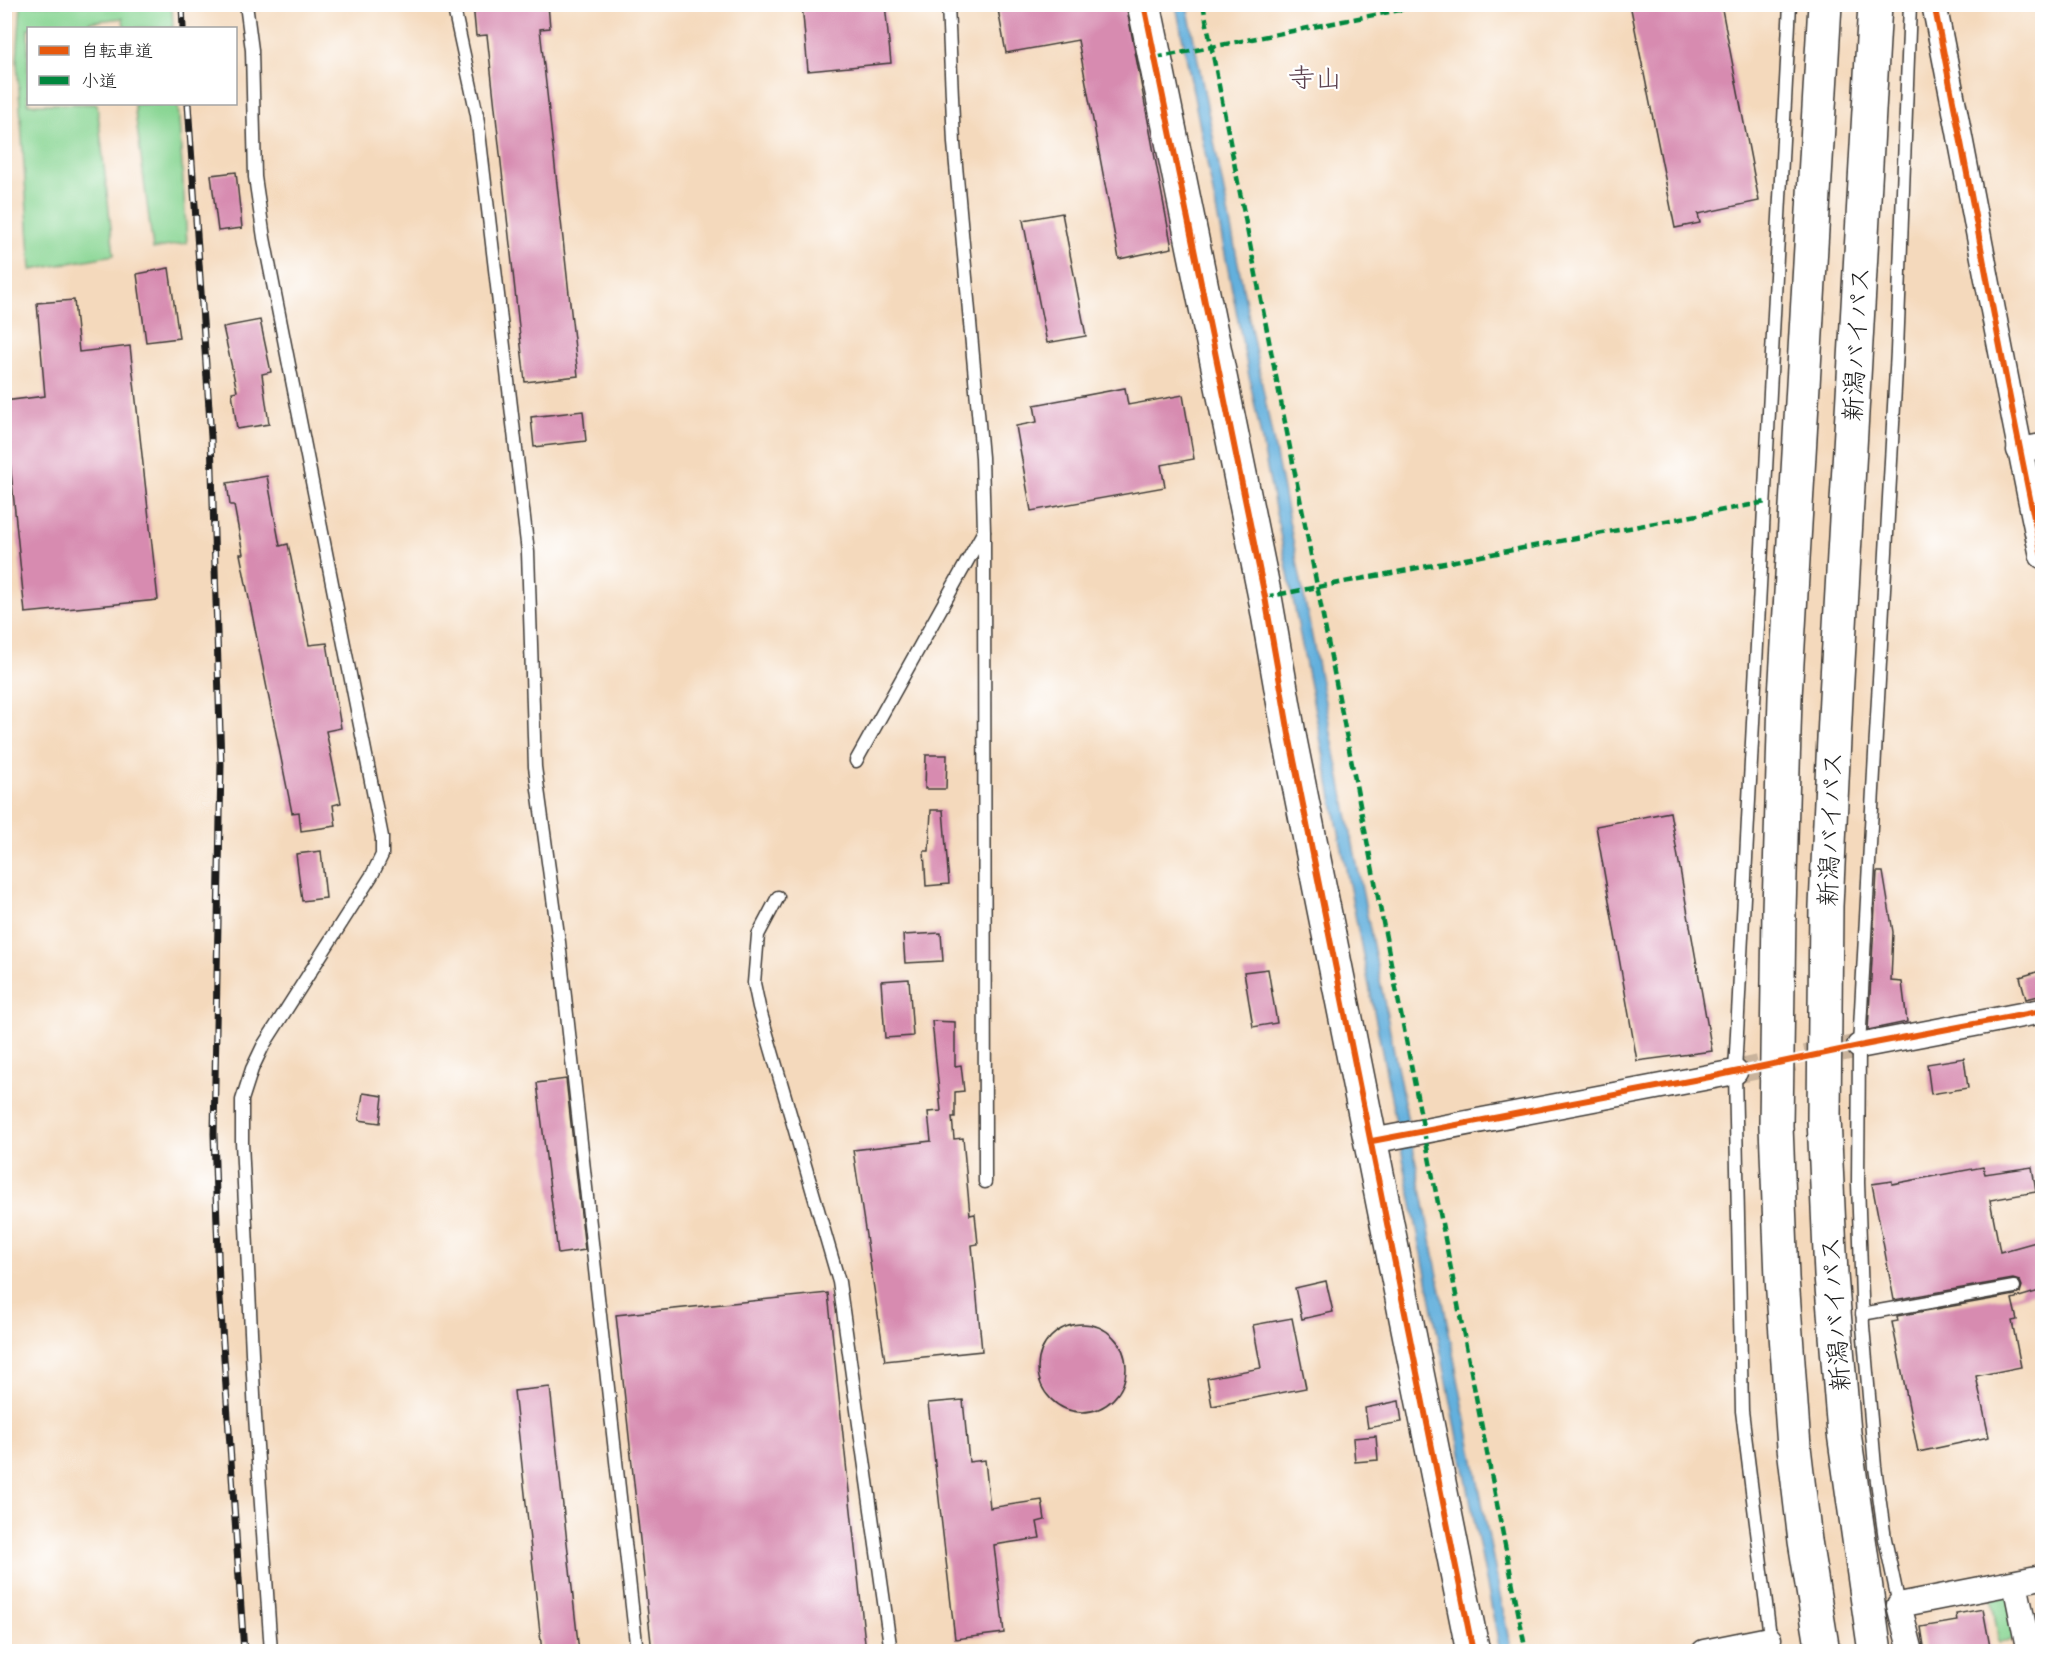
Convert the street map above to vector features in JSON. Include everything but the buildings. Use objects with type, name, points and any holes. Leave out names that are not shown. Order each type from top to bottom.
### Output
[{"type":"main road","points":[[1144,4],[1260,574],[1290,740],[1473,1652]]},
{"type":"main road","name":"新潟バイパス","points":[[1823,1652],[1805,1541],[1794,1447],[1782,1278],[1776,1114],[1785,697],[1825,4]]},
{"type":"main road","name":"新潟バイパス","points":[[1875,4],[1826,906],[1824,1118],[1831,1275],[1844,1433],[1883,1606],[1875,1652]]},
{"type":"main road","points":[[1805,1541],[1805,1652]]},
{"type":"main road","points":[[1880,1652],[1883,1606]]},
{"type":"street","points":[[1934,4],[1967,169],[2031,448],[2043,556]]},
{"type":"street","points":[[1859,1046],[2043,1011]]},
{"type":"street","points":[[1372,1141],[1735,1072]]},
{"type":"street","points":[[1911,1652],[1883,1606],[2043,1577]]},
{"type":"street","points":[[2015,1583],[2029,1652]]},
{"type":"street","points":[[1704,1652],[1771,1645]]},
{"type":"lane","points":[[246,4],[252,50],[255,177],[264,238],[382,837],[382,855],[372,875],[263,1046],[252,1069],[242,1100],[255,1416],[271,1652]]},
{"type":"lane","points":[[453,4],[477,115],[528,552],[535,767],[559,942],[637,1652]]},
{"type":"lane","points":[[948,4],[956,166],[982,457],[985,1182]]},
{"type":"lane","points":[[1771,1645],[1742,1411],[1735,1072],[1790,4]]},
{"type":"lane","points":[[1883,1606],[1885,1539],[1875,1467],[1862,1314],[1858,1183],[1859,1046],[1898,339],[1910,4]]},
{"type":"lane","points":[[856,761],[984,531]]},
{"type":"lane","points":[[778,897],[759,935],[754,983],[835,1260],[891,1652]]},
{"type":"lane","points":[[1862,1314],[2014,1287]]},
{"type":"green space","points":[[21,5],[172,5],[173,27],[124,27],[123,18],[89,22],[89,27],[27,27],[27,105],[97,105],[114,255],[31,270],[17,61]]},
{"type":"green space","points":[[134,105],[178,105],[187,243],[153,249]]},
{"type":"green space","points":[[2013,1586],[2022,1638],[1999,1642],[1990,1590]]},
{"type":"water","points":[[1176,5],[1187,5],[1511,1651],[1500,1651]]},
{"type":"tunnel","points":[[1735,1072],[1859,1046]]},
{"type":"railway","points":[[182,4],[183,27]]},
{"type":"railway","points":[[188,105],[211,437],[221,764],[214,1134],[219,1284],[244,1652]]},
{"type":"marked path","points":[[1203,4],[1526,1652]]},
{"type":"marked path","points":[[1155,58],[1430,4]]},
{"type":"marked path","points":[[1265,597],[1766,502]]},
{"type":"cycle path","points":[[1144,4],[1265,597],[1290,740],[1473,1652]]},
{"type":"cycle path","points":[[1934,4],[2042,556]]},
{"type":"cycle path","points":[[1372,1141],[2042,1011]]},
{"type":"district","name":"寺山","points":[[1315,77]]}]
